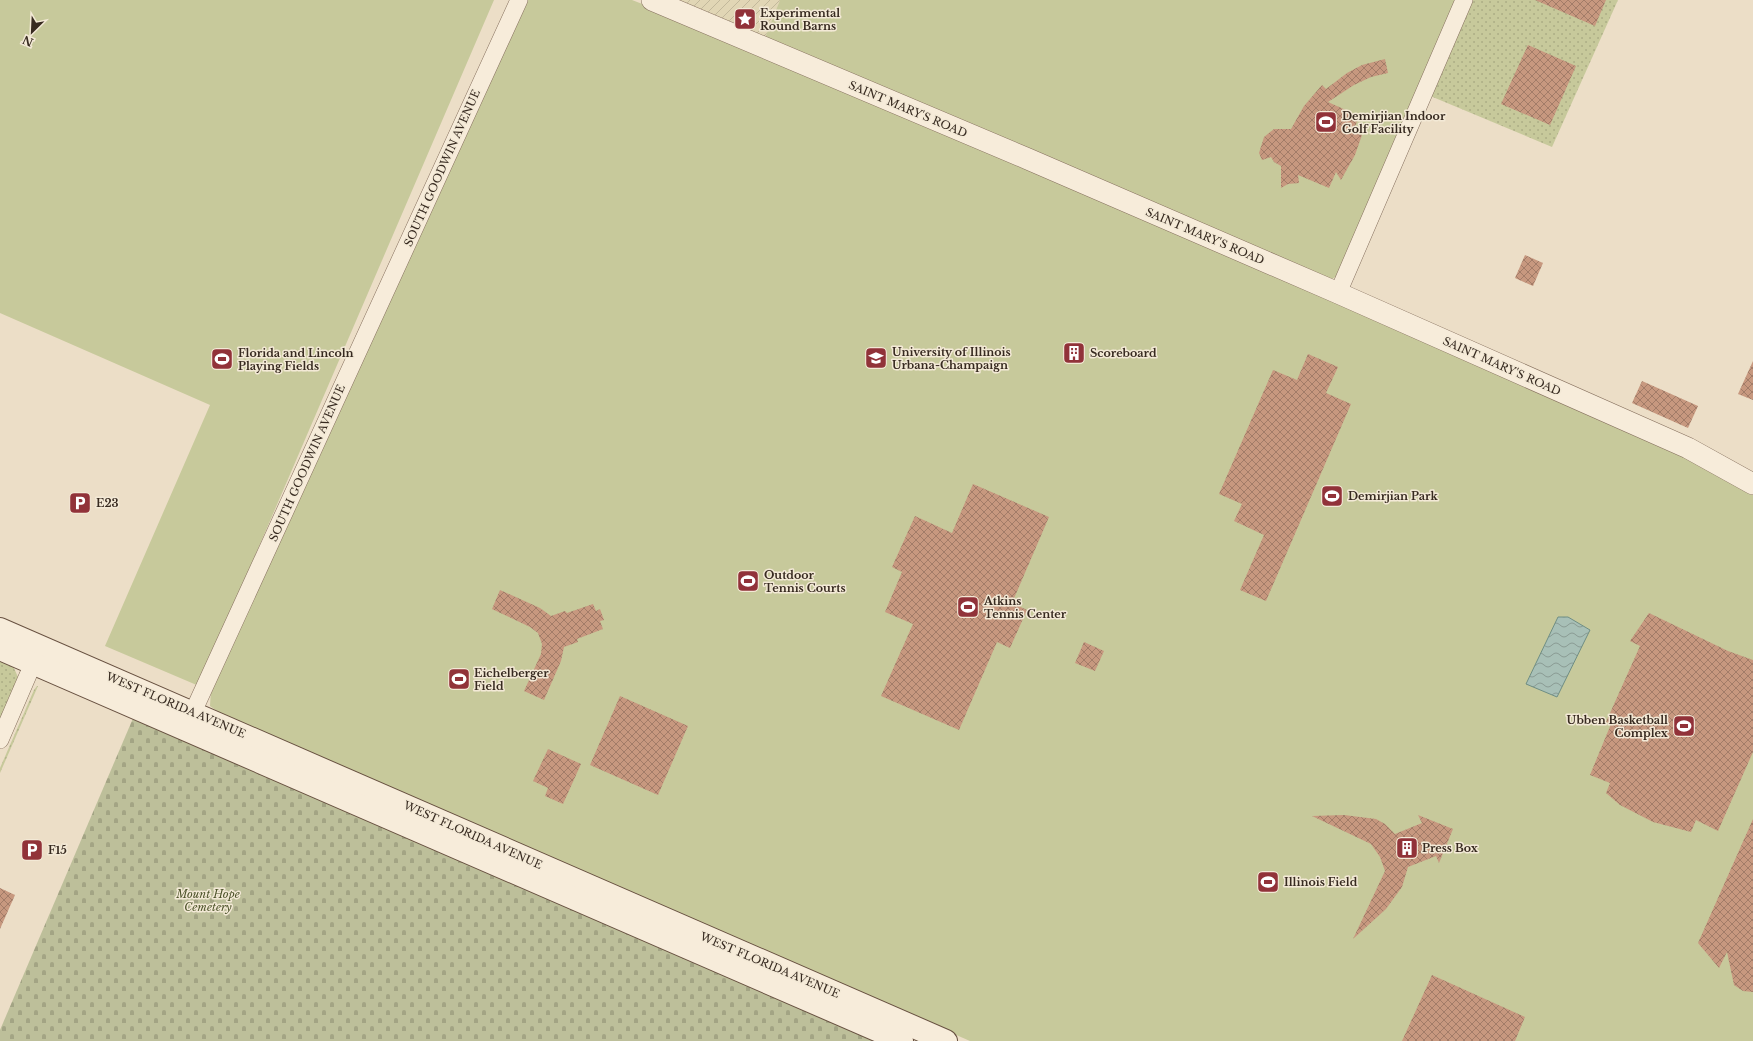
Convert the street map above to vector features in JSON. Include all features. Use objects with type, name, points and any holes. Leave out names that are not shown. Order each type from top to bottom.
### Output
[{"type":"main road","name":"WEST FLORIDA AVENUE","points":[[0,629],[36,655],[946,1041]]},
{"type":"main road","name":"WEST FLORIDA AVENUE","points":[[0,649],[36,655]]},
{"type":"main road","name":"WEST FLORIDA AVENUE","points":[[189,721],[902,1041]]},
{"type":"street","name":"SOUTH GOODWIN AVENUE","points":[[189,721],[519,0]]},
{"type":"street","name":"SAINT MARY'S ROAD","points":[[652,0],[1028,159],[1338,293],[1688,448],[1753,484]]},
{"type":"street","points":[[1338,293],[1464,0]]},
{"type":"street","points":[[0,740],[36,655]]},
{"type":"shaded area","name":"Experimental Round Barns","points":[[669,0],[780,0],[765,38]]},
{"type":"green space","name":"Florida and Lincoln Playing Fields","points":[[0,0],[494,0],[199,686],[105,646],[210,405],[0,313]]},
{"type":"green space","name":"University of Illinois Urbana-Champaign","points":[[525,0],[632,0],[668,14],[863,96],[1697,460],[1753,493],[1753,1041],[970,1041],[221,714],[210,706],[211,690]]},
{"type":"green space","points":[[780,0],[1455,0],[1339,275],[1332,279],[765,38]]},
{"type":"green space","points":[[1454,0],[1618,0],[1552,147],[1416,90]]},
{"type":"green space","points":[[0,658],[13,666],[18,677],[0,721]]},
{"type":"green space","points":[[38,686],[0,773],[0,768]]},
{"type":"green space","name":"Mount Hope Cemetery","points":[[134,716],[880,1041],[0,1041],[0,1030]]},
{"type":"water","points":[[1558,617],[1568,617],[1590,630],[1557,697],[1526,684]]},
{"type":"building","points":[[1535,0],[1606,0],[1595,26]]},
{"type":"building","points":[[1528,45],[1576,66],[1550,125],[1501,104]]},
{"type":"building","name":"Demirjian Indoor Golf Facility","points":[[1385,59],[1388,73],[1371,77],[1354,85],[1328,102],[1359,116],[1353,132],[1362,135],[1355,155],[1341,180],[1336,172],[1329,188],[1298,175],[1299,183],[1288,184],[1281,188],[1281,166],[1274,162],[1271,157],[1262,160],[1259,153],[1264,137],[1274,129],[1291,129],[1304,106],[1322,85],[1326,89],[1347,73],[1362,65]]},
{"type":"building","points":[[1525,255],[1543,263],[1533,286],[1515,278]]},
{"type":"building","points":[[1308,354],[1338,367],[1326,393],[1351,404],[1266,601],[1240,590],[1264,535],[1234,521],[1242,504],[1219,494],[1273,370],[1297,380]]},
{"type":"building","points":[[1753,361],[1753,400],[1738,394]]},
{"type":"building","points":[[1642,381],[1698,406],[1688,428],[1632,403]]},
{"type":"building","name":"Atkins Tennis Center","points":[[973,484],[1049,517],[1012,603],[1027,610],[1010,648],[997,642],[959,730],[881,696],[913,624],[885,612],[902,572],[892,567],[915,516],[952,533]]},
{"type":"building","points":[[500,590],[540,608],[551,616],[565,611],[567,613],[593,604],[596,611],[600,609],[604,620],[600,621],[603,629],[577,639],[578,642],[564,647],[561,661],[544,700],[524,691],[541,654],[542,644],[538,633],[530,627],[492,609]]},
{"type":"building","name":"Ubben Basketball Complex","points":[[1649,613],[1728,651],[1753,660],[1753,752],[1718,831],[1696,820],[1691,832],[1653,822],[1620,805],[1606,793],[1610,783],[1590,775],[1611,724],[1606,722],[1640,646],[1630,641]]},
{"type":"building","points":[[1084,642],[1104,651],[1095,671],[1075,663]]},
{"type":"building","points":[[620,696],[688,726],[658,795],[590,765]]},
{"type":"building","points":[[548,749],[581,764],[563,804],[545,796],[548,788],[533,781]]},
{"type":"building","points":[[1344,815],[1376,819],[1385,824],[1395,834],[1422,823],[1418,815],[1453,829],[1439,863],[1436,856],[1408,867],[1402,887],[1386,909],[1353,939],[1385,871],[1380,857],[1371,844],[1312,816]]},
{"type":"building","points":[[1753,819],[1753,992],[1743,991],[1734,985],[1727,952],[1719,968],[1698,943]]},
{"type":"building","points":[[0,888],[15,895],[0,929]]},
{"type":"building","points":[[1432,975],[1525,1017],[1515,1041],[1402,1041]]},
{"type":"place","name":"Experimental Round Barns","points":[[745,19]]},
{"type":"place","name":"Demirjian Indoor Golf Facility","points":[[1326,122]]},
{"type":"place","name":"Scoreboard","points":[[1074,353]]},
{"type":"place","name":"University of Illinois Urbana-Champaign","points":[[876,358]]},
{"type":"place","name":"Florida and Lincoln Playing Fields","points":[[222,359]]},
{"type":"place","name":"Demirjian Park","points":[[1332,496]]},
{"type":"place","name":"E23","points":[[80,503]]},
{"type":"place","name":"Outdoor Tennis Courts","points":[[748,581]]},
{"type":"place","name":"Atkins Tennis Center","points":[[968,607]]},
{"type":"place","name":"Eichelberger Field","points":[[459,679]]},
{"type":"place","name":"Ubben Basketball Complex","points":[[1684,726]]},
{"type":"place","name":"Press Box","points":[[1407,848]]},
{"type":"place","name":"F15","points":[[32,850]]},
{"type":"place","name":"Illinois Field","points":[[1268,882]]}]
